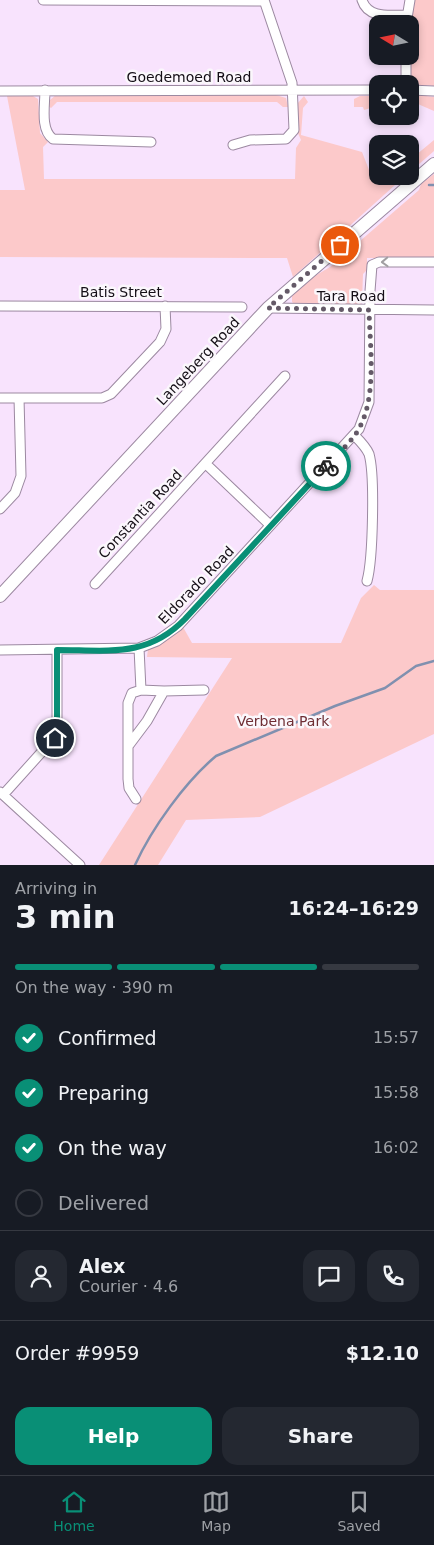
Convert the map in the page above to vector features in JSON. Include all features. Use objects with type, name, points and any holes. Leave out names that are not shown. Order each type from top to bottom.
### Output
[{"type":"main road","name":"Langeberg Road","points":[[0,596],[268,308],[434,164]]},
{"type":"street","points":[[43,0],[264,0],[293,91],[294,130],[289,137],[282,140],[250,140],[233,145]]},
{"type":"street","points":[[362,0],[367,10],[380,15]]},
{"type":"street","points":[[407,15],[410,0]]},
{"type":"street","points":[[45,90],[45,127],[53,139],[150,142]]},
{"type":"street","name":"Goedemoed Road","points":[[0,91],[369,90]]},
{"type":"street","points":[[419,90],[434,91]]},
{"type":"street","name":"Eldorado Road","points":[[0,650],[139,648],[157,641],[178,626],[270,525],[355,436],[364,420],[369,402],[371,268],[375,263],[434,262]]},
{"type":"street","name":"Batis Street","points":[[0,306],[242,306]]},
{"type":"street","points":[[0,398],[102,398],[111,394],[160,342],[166,329],[165,306]]},
{"type":"street","name":"Tara Road","points":[[268,308],[434,310]]},
{"type":"street","name":"Constantia Road","points":[[95,584],[285,376]]},
{"type":"street","points":[[0,509],[15,493],[21,476],[19,398]]},
{"type":"street","points":[[355,436],[367,450],[371,467],[371,558],[367,581]]},
{"type":"street","points":[[206,464],[270,525]]},
{"type":"street","points":[[139,648],[141,690]]},
{"type":"street","points":[[57,650],[57,735],[2,794],[80,865]]},
{"type":"street","points":[[136,799],[128,784],[129,700],[132,693],[141,690],[204,690]]},
{"type":"street","points":[[129,745],[148,721],[164,691]]},
{"type":"green space","points":[[414,0],[434,0],[434,86],[419,84],[419,75],[409,74],[409,65],[419,65],[419,15],[412,15]]},
{"type":"green space","points":[[56,95],[276,95],[286,98],[288,107],[283,107],[277,102],[57,102],[51,108],[48,106],[50,100]]},
{"type":"green space","points":[[419,95],[434,97],[434,111],[419,104]]},
{"type":"green space","points":[[7,96],[33,96],[38,99],[40,133],[48,142],[43,147],[44,179],[295,179],[296,148],[301,140],[297,131],[297,104],[304,96],[308,102],[303,108],[301,135],[362,152],[369,170],[369,185],[395,185],[293,277],[287,258],[0,257],[0,190],[25,190]]},
{"type":"green space","points":[[360,96],[369,96],[369,108],[364,110],[363,107],[354,107],[354,99]]},
{"type":"green space","points":[[434,140],[434,151],[419,164],[419,152]]},
{"type":"green space","points":[[434,174],[434,258],[367,258],[367,270],[363,274],[362,302],[360,306],[297,306],[292,302],[292,296],[313,277],[330,267],[419,190],[421,184]]},
{"type":"green space","name":"Verbena Park","points":[[374,585],[380,590],[434,590],[434,734],[260,817],[186,820],[158,865],[99,865],[232,658],[147,657],[148,649],[167,640],[183,627],[192,643],[341,643],[361,598]]},
{"type":"waterway","points":[[429,185],[434,185]]},
{"type":"waterway","points":[[135,865],[150,836],[170,806],[216,756],[335,706],[385,688],[416,666],[434,661]]},
{"type":"way so far","points":[[326,466],[355,436],[367,410],[370,390],[369,310],[268,308],[340,245]]},
{"type":"route","points":[[55,738],[57,735],[57,650],[139,648],[164,637],[185,619],[326,466]]}]
